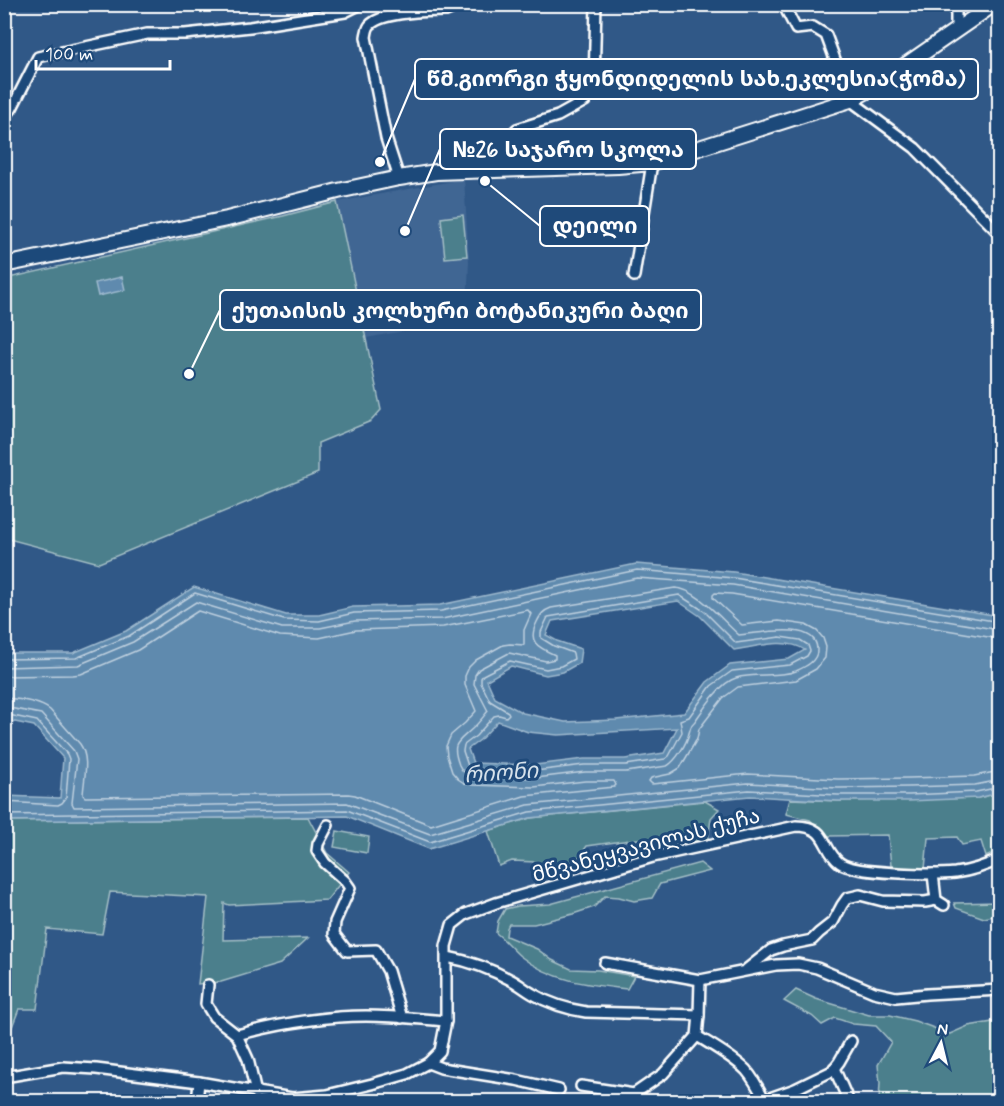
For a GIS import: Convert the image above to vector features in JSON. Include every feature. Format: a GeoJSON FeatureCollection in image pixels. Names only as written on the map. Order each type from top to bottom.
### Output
{"type":"FeatureCollection","features":[{"type":"Feature","properties":{"kind":"main road"},"geometry":{"type":"LineString","coordinates":[[4,265],[227,219],[338,191],[436,172],[652,163],[850,100],[871,90],[994,4]]}},
{"type":"Feature","properties":{"kind":"street"},"geometry":{"type":"LineString","coordinates":[[4,119],[38,57],[147,34],[185,34],[250,27],[345,12],[361,4]]}},
{"type":"Feature","properties":{"kind":"street"},"geometry":{"type":"LineString","coordinates":[[495,170],[508,138],[517,129],[558,116],[585,101],[594,84],[596,4]]}},
{"type":"Feature","properties":{"kind":"street"},"geometry":{"type":"LineString","coordinates":[[783,4],[796,29],[813,27],[826,34],[850,100],[915,148],[999,234]]}},
{"type":"Feature","properties":{"kind":"street"},"geometry":{"type":"LineString","coordinates":[[956,31],[956,12],[959,4]]}},
{"type":"Feature","properties":{"kind":"street"},"geometry":{"type":"LineString","coordinates":[[399,178],[386,138],[366,37],[367,29],[379,19],[387,17],[414,11],[451,9]]}},
{"type":"Feature","properties":{"kind":"street"},"geometry":{"type":"LineString","coordinates":[[634,276],[652,163]]}},
{"type":"Feature","properties":{"kind":"street"},"geometry":{"type":"LineString","coordinates":[[328,825],[318,844],[317,851],[325,863],[350,888],[335,922],[334,934],[346,951],[376,950],[388,971],[402,1018]]}},
{"type":"Feature","properties":{"kind":"street","name":"მწვანეყვავილას ქუჩა"},"geometry":{"type":"LineString","coordinates":[[447,957],[446,946],[452,925],[466,914],[653,857],[796,826],[806,826],[815,830],[841,864],[868,870],[955,873],[976,869],[999,859]]}},
{"type":"Feature","properties":{"kind":"street"},"geometry":{"type":"LineString","coordinates":[[745,971],[771,950],[812,940],[833,922],[847,898],[860,895],[883,901],[940,903],[933,874]]}},
{"type":"Feature","properties":{"kind":"street"},"geometry":{"type":"LineString","coordinates":[[4,1077],[63,1067],[96,1069],[199,1082],[292,1098],[327,1095],[372,1084],[407,1074],[429,1063],[440,1051],[446,1021],[447,957],[495,973],[552,1004],[570,1010],[699,1015]]}},
{"type":"Feature","properties":{"kind":"street"},"geometry":{"type":"LineString","coordinates":[[606,963],[700,980],[776,965],[798,964],[817,968],[874,992],[896,997],[999,990]]}},
{"type":"Feature","properties":{"kind":"street"},"geometry":{"type":"LineString","coordinates":[[581,1086],[632,1098],[663,1074],[697,1036],[700,980]]}},
{"type":"Feature","properties":{"kind":"street"},"geometry":{"type":"LineString","coordinates":[[208,985],[206,1004],[214,1017],[237,1035],[248,1059],[256,1093]]}},
{"type":"Feature","properties":{"kind":"street"},"geometry":{"type":"LineString","coordinates":[[237,1035],[279,1025],[329,1018],[367,1016],[446,1021]]}},
{"type":"Feature","properties":{"kind":"street"},"geometry":{"type":"LineString","coordinates":[[697,1036],[745,1069],[757,1085],[760,1100],[795,1089],[832,1071],[851,1041]]}},
{"type":"Feature","properties":{"kind":"street"},"geometry":{"type":"LineString","coordinates":[[429,1063],[441,1068],[516,1080],[559,1090]]}},
{"type":"Feature","properties":{"kind":"street"},"geometry":{"type":"LineString","coordinates":[[834,1068],[849,1101]]}},
{"type":"Feature","properties":{"kind":"street"},"geometry":{"type":"LineString","coordinates":[[197,1101],[199,1082]]}},
{"type":"Feature","properties":{"kind":"shaded area"},"geometry":{"type":"Polygon","coordinates":[[[464,179],[469,261],[467,305],[420,328],[366,338],[337,202],[464,179]]]}},
{"type":"Feature","properties":{"kind":"green space"},"geometry":{"type":"Polygon","coordinates":[[[337,202],[381,410],[371,421],[318,443],[318,473],[99,563],[5,538],[4,279],[337,202]]]}},
{"type":"Feature","properties":{"kind":"green space"},"geometry":{"type":"Polygon","coordinates":[[[463,215],[467,256],[445,258],[441,218],[463,215]]]}},
{"type":"Feature","properties":{"kind":"green space"},"geometry":{"type":"Polygon","coordinates":[[[999,793],[999,850],[986,857],[981,841],[962,845],[957,837],[928,838],[925,869],[891,866],[888,835],[828,836],[810,820],[786,814],[790,799],[838,801],[978,798],[999,793]]]}},
{"type":"Feature","properties":{"kind":"green space"},"geometry":{"type":"Polygon","coordinates":[[[705,801],[719,809],[711,818],[708,840],[677,843],[637,839],[587,846],[576,861],[548,867],[536,862],[512,861],[499,866],[488,831],[530,818],[705,801]]]}},
{"type":"Feature","properties":{"kind":"green space"},"geometry":{"type":"Polygon","coordinates":[[[308,817],[327,853],[349,872],[327,900],[229,905],[224,903],[223,940],[308,938],[280,964],[221,982],[198,984],[208,897],[110,892],[102,934],[47,929],[37,1009],[19,1009],[12,1027],[5,1029],[4,821],[308,817]]]}},
{"type":"Feature","properties":{"kind":"green space"},"geometry":{"type":"Polygon","coordinates":[[[337,831],[369,837],[367,853],[334,847],[337,831]]]}},
{"type":"Feature","properties":{"kind":"green space"},"geometry":{"type":"Polygon","coordinates":[[[700,863],[710,871],[660,884],[652,898],[634,901],[605,896],[594,907],[573,914],[534,924],[509,924],[506,936],[537,949],[552,960],[571,969],[598,970],[634,976],[627,989],[571,980],[544,971],[520,956],[496,933],[498,921],[505,909],[550,904],[700,863]]]}},
{"type":"Feature","properties":{"kind":"green space"},"geometry":{"type":"Polygon","coordinates":[[[999,902],[999,915],[984,918],[956,908],[954,903],[999,902]]]}},
{"type":"Feature","properties":{"kind":"green space"},"geometry":{"type":"Polygon","coordinates":[[[796,990],[816,999],[869,1015],[890,1015],[915,1021],[950,1034],[968,1026],[999,1021],[999,1101],[879,1101],[878,1065],[891,1042],[876,1026],[853,1024],[835,1018],[822,1025],[812,1016],[784,1001],[796,990]]]}},
{"type":"Feature","properties":{"kind":"water"},"geometry":{"type":"Polygon","coordinates":[[[122,277],[125,290],[98,296],[95,283],[122,277]]]}},
{"type":"Feature","properties":{"kind":"water","name":"რიონი"},"geometry":{"type":"Polygon","coordinates":[[[636,564],[734,572],[999,616],[999,793],[978,798],[909,801],[838,801],[750,796],[530,818],[429,849],[347,816],[5,821],[5,796],[60,798],[63,758],[34,726],[5,720],[5,653],[73,653],[126,631],[194,587],[286,615],[319,615],[353,607],[440,605],[636,564]],[[678,601],[552,621],[546,635],[581,649],[579,663],[563,672],[546,675],[511,666],[487,680],[495,698],[523,713],[565,722],[616,720],[684,713],[707,682],[730,665],[789,659],[805,650],[780,643],[734,650],[700,616],[678,601]],[[498,721],[468,749],[473,763],[535,765],[584,759],[625,759],[664,753],[677,728],[558,735],[528,732],[498,721]]]}},
{"type":"Feature","properties":{"kind":"place","name":"წმ.გიორგი ჭყონდიდელის სახ.ეკლესია(ჭომა)"},"geometry":{"type":"Point","coordinates":[380,162]}},
{"type":"Feature","properties":{"kind":"place","name":"დეილი"},"geometry":{"type":"Point","coordinates":[485,181]}},
{"type":"Feature","properties":{"kind":"place","name":"№26 საჯარო სკოლა"},"geometry":{"type":"Point","coordinates":[405,231]}},
{"type":"Feature","properties":{"kind":"place","name":"ქუთაისის კოლხური ბოტანიკური ბაღი"},"geometry":{"type":"Point","coordinates":[189,374]}}]}
